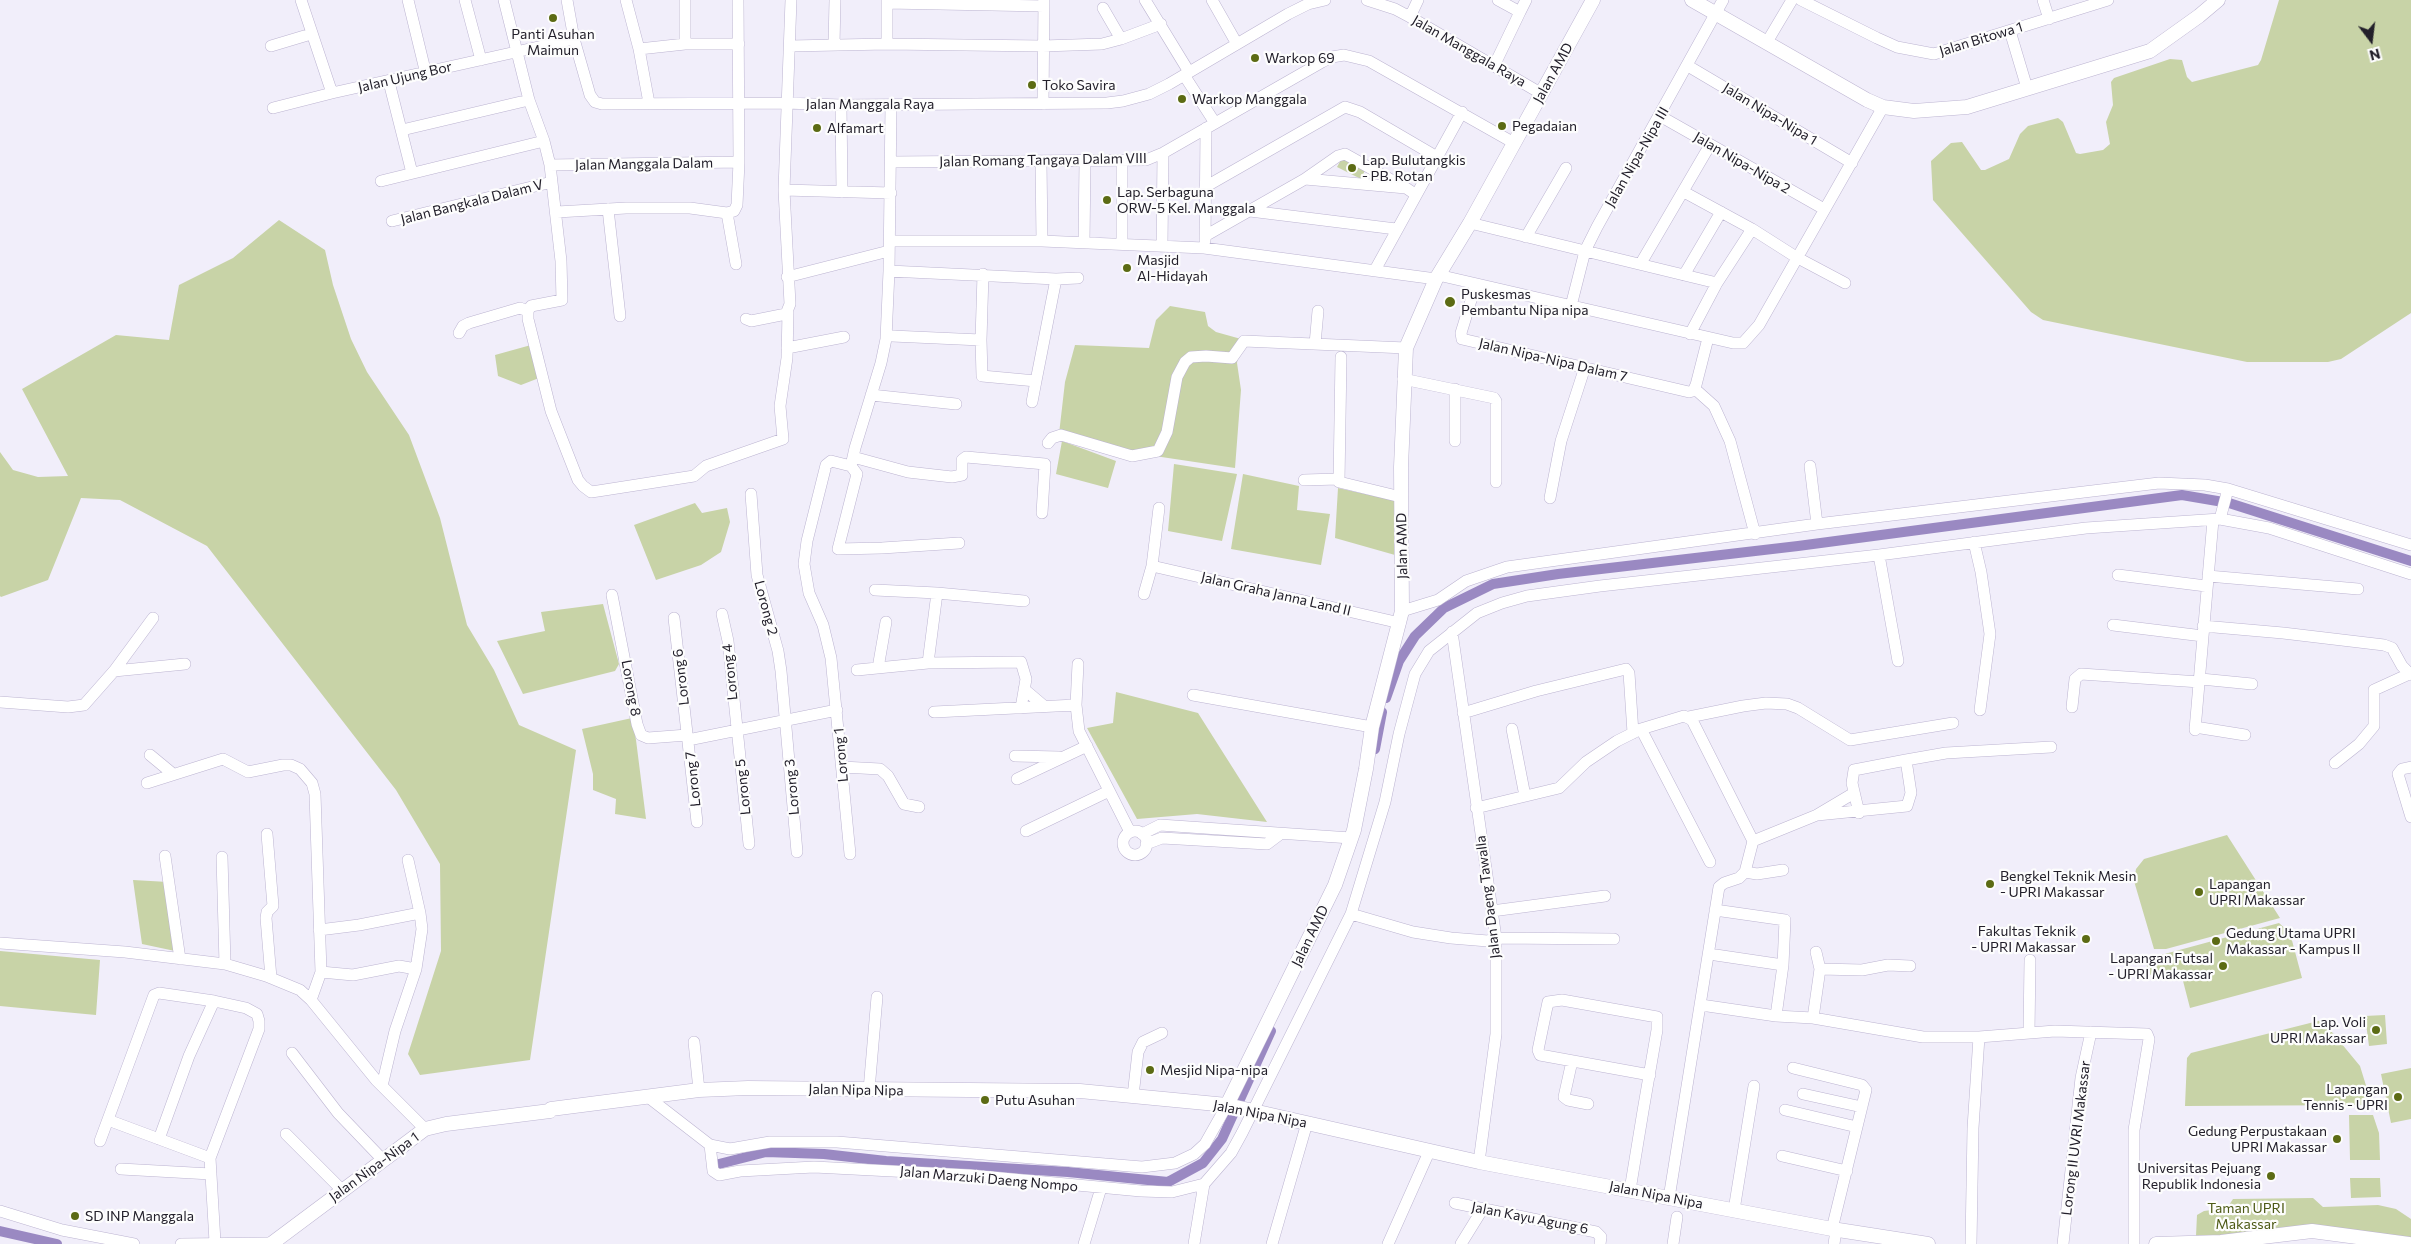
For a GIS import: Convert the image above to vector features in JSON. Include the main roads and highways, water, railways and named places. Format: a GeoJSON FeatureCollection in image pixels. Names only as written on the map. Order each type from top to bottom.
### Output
{"type":"FeatureCollection","features":[{"type":"Feature","properties":{"kind":"waterway"},"geometry":{"type":"LineString","coordinates":[[1386,698],[1399,661],[1415,636],[1444,608],[1493,584],[1558,574],[1798,546],[2182,495],[2229,503],[2411,561]]}},
{"type":"Feature","properties":{"kind":"waterway"},"geometry":{"type":"LineString","coordinates":[[1375,749],[1382,712]]}},
{"type":"Feature","properties":{"kind":"waterway"},"geometry":{"type":"LineString","coordinates":[[719,1164],[766,1152],[824,1154],[886,1161],[1068,1172],[1168,1182],[1203,1163],[1222,1139],[1271,1031]]}},
{"type":"Feature","properties":{"kind":"waterway"},"geometry":{"type":"LineString","coordinates":[[0,1231],[57,1244]]}},
{"type":"Feature","properties":{"kind":"place","name":"Panti Asuhan Maimun"},"geometry":{"type":"Point","coordinates":[553,18]}},
{"type":"Feature","properties":{"kind":"place","name":"Warkop 69"},"geometry":{"type":"Point","coordinates":[1255,58]}},
{"type":"Feature","properties":{"kind":"place","name":"Toko Savira"},"geometry":{"type":"Point","coordinates":[1032,85]}},
{"type":"Feature","properties":{"kind":"place","name":"Warkop Manggala"},"geometry":{"type":"Point","coordinates":[1182,99]}},
{"type":"Feature","properties":{"kind":"place","name":"Pegadaian"},"geometry":{"type":"Point","coordinates":[1502,126]}},
{"type":"Feature","properties":{"kind":"place","name":"Alfamart"},"geometry":{"type":"Point","coordinates":[817,128]}},
{"type":"Feature","properties":{"kind":"place","name":"Lap. Bulutangkis - PB. Rotan"},"geometry":{"type":"Point","coordinates":[1352,168]}},
{"type":"Feature","properties":{"kind":"place","name":"Lap. Serbaguna ORW-5 Kel. Manggala"},"geometry":{"type":"Point","coordinates":[1107,200]}},
{"type":"Feature","properties":{"kind":"place","name":"Masjid Al-Hidayah"},"geometry":{"type":"Point","coordinates":[1127,268]}},
{"type":"Feature","properties":{"kind":"place","name":"Puskesmas Pembantu Nipa nipa"},"geometry":{"type":"Point","coordinates":[1450,302]}},
{"type":"Feature","properties":{"kind":"place","name":"Bengkel Teknik Mesin - UPRI Makassar"},"geometry":{"type":"Point","coordinates":[1990,884]}},
{"type":"Feature","properties":{"kind":"place","name":"Lapangan UPRI Makassar"},"geometry":{"type":"Point","coordinates":[2199,892]}},
{"type":"Feature","properties":{"kind":"place","name":"Fakultas Teknik - UPRI Makassar"},"geometry":{"type":"Point","coordinates":[2086,939]}},
{"type":"Feature","properties":{"kind":"place","name":"Gedung Utama UPRI Makassar - Kampus II"},"geometry":{"type":"Point","coordinates":[2216,941]}},
{"type":"Feature","properties":{"kind":"place","name":"Lapangan Futsal - UPRI Makassar"},"geometry":{"type":"Point","coordinates":[2223,966]}},
{"type":"Feature","properties":{"kind":"place","name":"Lap. Voli UPRI Makassar"},"geometry":{"type":"Point","coordinates":[2376,1030]}},
{"type":"Feature","properties":{"kind":"place","name":"Mesjid Nipa-nipa"},"geometry":{"type":"Point","coordinates":[1150,1070]}},
{"type":"Feature","properties":{"kind":"place","name":"Lapangan Tennis - UPRI"},"geometry":{"type":"Point","coordinates":[2398,1097]}},
{"type":"Feature","properties":{"kind":"place","name":"Putu Asuhan"},"geometry":{"type":"Point","coordinates":[985,1100]}},
{"type":"Feature","properties":{"kind":"place","name":"Gedung Perpustakaan UPRI Makassar"},"geometry":{"type":"Point","coordinates":[2337,1139]}},
{"type":"Feature","properties":{"kind":"place","name":"Universitas Pejuang Republik Indonesia"},"geometry":{"type":"Point","coordinates":[2271,1176]}},
{"type":"Feature","properties":{"kind":"place","name":"SD INP Manggala"},"geometry":{"type":"Point","coordinates":[75,1216]}},
{"type":"Feature","properties":{"kind":"park label","name":"Taman UPRI Makassar"},"geometry":{"type":"Point","coordinates":[2246,1216]}}]}
